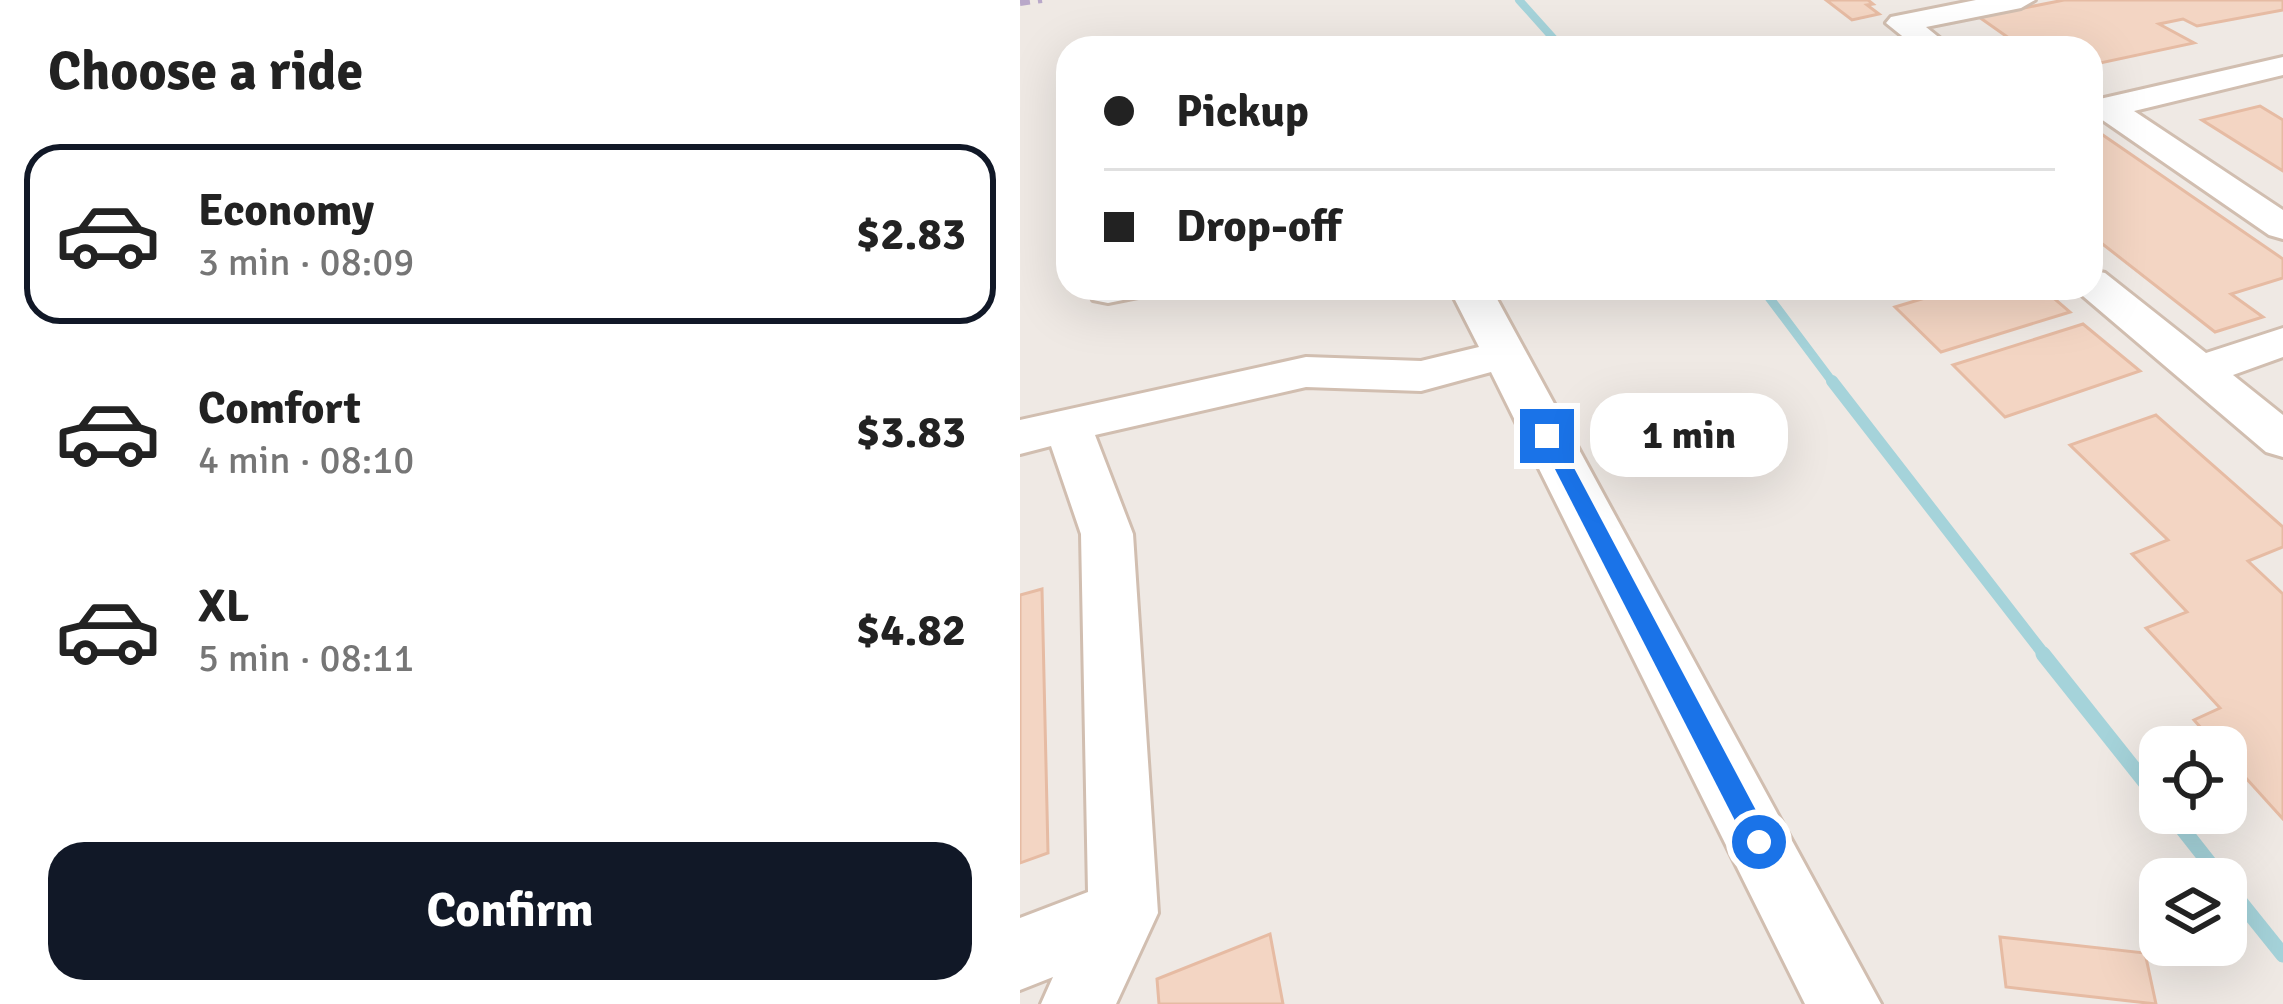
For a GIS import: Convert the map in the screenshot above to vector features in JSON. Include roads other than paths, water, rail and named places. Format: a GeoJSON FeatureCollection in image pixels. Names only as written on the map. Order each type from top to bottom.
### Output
{"type":"FeatureCollection","features":[{"type":"Feature","properties":{"kind":"street"},"geometry":{"type":"LineString","coordinates":[[1920,36],[1901,23],[2021,0]]}},
{"type":"Feature","properties":{"kind":"street"},"geometry":{"type":"LineString","coordinates":[[2103,109],[2283,66]]}},
{"type":"Feature","properties":{"kind":"street"},"geometry":{"type":"LineString","coordinates":[[2103,113],[2283,227]]}},
{"type":"Feature","properties":{"kind":"street"},"geometry":{"type":"LineString","coordinates":[[2103,292],[2283,440]]}},
{"type":"Feature","properties":{"kind":"street"},"geometry":{"type":"LineString","coordinates":[[1476,300],[1844,1004]]}},
{"type":"Feature","properties":{"kind":"street"},"geometry":{"type":"LineString","coordinates":[[2200,371],[2283,342]]}},
{"type":"Feature","properties":{"kind":"street"},"geometry":{"type":"LineString","coordinates":[[1078,1004],[1123,914],[1107,535],[1044,431],[1306,372],[1421,376],[1505,354]]}},
{"type":"Feature","properties":{"kind":"street"},"geometry":{"type":"LineString","coordinates":[[1020,954],[1123,914]]}},
{"type":"Feature","properties":{"kind":"waterway"},"geometry":{"type":"LineString","coordinates":[[1519,0],[1551,36]]}},
{"type":"Feature","properties":{"kind":"waterway"},"geometry":{"type":"LineString","coordinates":[[1771,300],[1834,384]]}},
{"type":"Feature","properties":{"kind":"waterway"},"geometry":{"type":"LineString","coordinates":[[1832,381],[2046,657]]}},
{"type":"Feature","properties":{"kind":"waterway"},"geometry":{"type":"LineString","coordinates":[[2043,654],[2139,775]]}},
{"type":"Feature","properties":{"kind":"waterway"},"geometry":{"type":"LineString","coordinates":[[2187,834],[2205,858]]}},
{"type":"Feature","properties":{"kind":"waterway"},"geometry":{"type":"LineString","coordinates":[[2247,910],[2283,955]]}},
{"type":"Feature","properties":{"kind":"railway"},"geometry":{"type":"LineString","coordinates":[[1020,3],[1042,0]]}}]}
